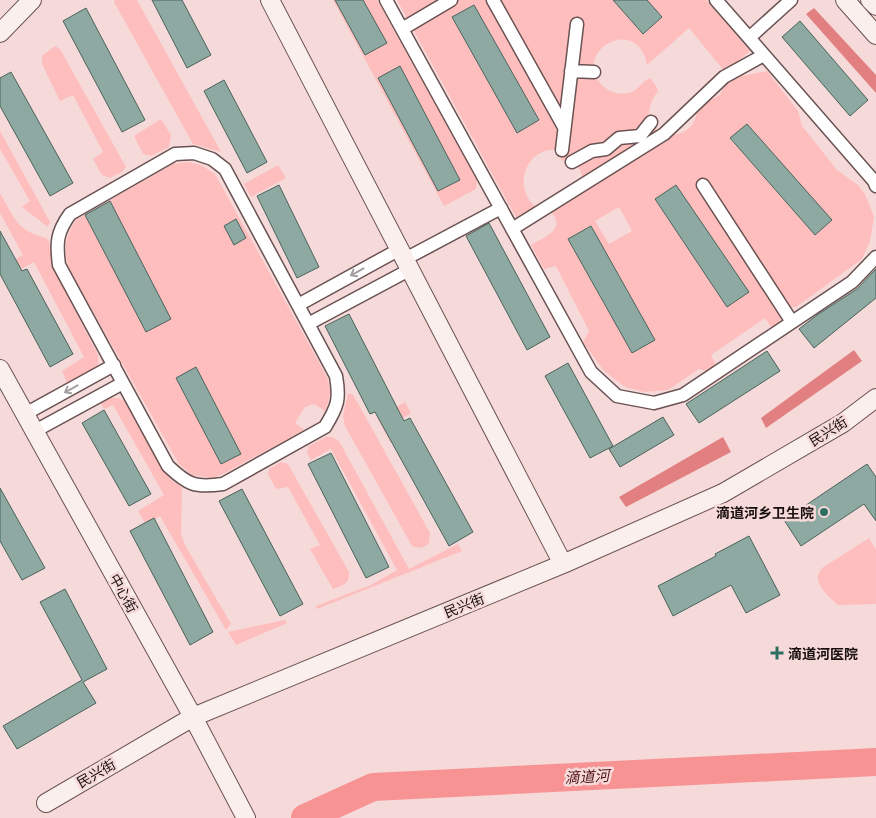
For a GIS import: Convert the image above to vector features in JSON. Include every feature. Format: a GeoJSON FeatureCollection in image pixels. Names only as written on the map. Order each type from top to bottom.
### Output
{"type":"FeatureCollection","features":[{"type":"Feature","properties":{"kind":"street"},"geometry":{"type":"LineString","coordinates":[[0,33],[32,0]]}},
{"type":"Feature","properties":{"kind":"street"},"geometry":{"type":"LineString","coordinates":[[270,0],[563,564]]}},
{"type":"Feature","properties":{"kind":"street"},"geometry":{"type":"LineString","coordinates":[[386,0],[591,372],[617,396],[654,403],[683,395],[852,282],[876,257]]}},
{"type":"Feature","properties":{"kind":"street"},"geometry":{"type":"LineString","coordinates":[[402,29],[451,0]]}},
{"type":"Feature","properties":{"kind":"street"},"geometry":{"type":"LineString","coordinates":[[493,0],[564,127]]}},
{"type":"Feature","properties":{"kind":"street"},"geometry":{"type":"LineString","coordinates":[[716,0],[874,181],[876,186]]}},
{"type":"Feature","properties":{"kind":"street"},"geometry":{"type":"LineString","coordinates":[[749,38],[792,0]]}},
{"type":"Feature","properties":{"kind":"street"},"geometry":{"type":"LineString","coordinates":[[845,0],[876,35]]}},
{"type":"Feature","properties":{"kind":"street"},"geometry":{"type":"LineString","coordinates":[[870,0],[876,6]]}},
{"type":"Feature","properties":{"kind":"street"},"geometry":{"type":"LineString","coordinates":[[562,150],[577,24]]}},
{"type":"Feature","properties":{"kind":"street"},"geometry":{"type":"LineString","coordinates":[[512,229],[664,134],[724,78],[764,55]]}},
{"type":"Feature","properties":{"kind":"street"},"geometry":{"type":"LineString","coordinates":[[571,71],[594,72]]}},
{"type":"Feature","properties":{"kind":"street"},"geometry":{"type":"LineString","coordinates":[[572,162],[592,151],[606,148],[619,138],[640,136],[651,122]]}},
{"type":"Feature","properties":{"kind":"street"},"geometry":{"type":"LineString","coordinates":[[194,153],[212,159],[224,169],[298,305],[336,376],[339,393],[335,411],[326,426],[223,484],[204,487],[184,480],[168,466],[59,265],[56,247],[60,228],[70,214],[175,154],[194,153]]}},
{"type":"Feature","properties":{"kind":"street"},"geometry":{"type":"LineString","coordinates":[[703,185],[792,322]]}},
{"type":"Feature","properties":{"kind":"street"},"geometry":{"type":"LineString","coordinates":[[298,305],[405,259],[501,208]]}},
{"type":"Feature","properties":{"kind":"street"},"geometry":{"type":"LineString","coordinates":[[308,324],[405,259]]}},
{"type":"Feature","properties":{"kind":"street"},"geometry":{"type":"LineString","coordinates":[[25,414],[114,365]]}},
{"type":"Feature","properties":{"kind":"street","name":"中心街"},"geometry":{"type":"LineString","coordinates":[[0,369],[193,717],[245,816]]}},
{"type":"Feature","properties":{"kind":"street"},"geometry":{"type":"LineString","coordinates":[[34,431],[123,383]]}},
{"type":"Feature","properties":{"kind":"street","name":"民兴街"},"geometry":{"type":"LineString","coordinates":[[46,803],[193,717],[563,564],[723,493],[843,423],[876,398]]}},
{"type":"Feature","properties":{"kind":"shaded area"},"geometry":{"type":"Polygon","coordinates":[[[115,0],[137,0],[221,152],[193,144],[114,2],[115,0]]]}},
{"type":"Feature","properties":{"kind":"shaded area"},"geometry":{"type":"Polygon","coordinates":[[[333,0],[377,0],[477,179],[476,189],[444,206],[333,0]]]}},
{"type":"Feature","properties":{"kind":"shaded area"},"geometry":{"type":"Polygon","coordinates":[[[397,0],[613,0],[643,34],[662,17],[647,0],[706,0],[750,51],[725,72],[689,28],[647,65],[641,50],[632,42],[621,40],[610,43],[600,50],[595,60],[594,71],[601,84],[610,91],[625,94],[635,90],[650,78],[658,91],[651,104],[649,115],[652,124],[666,134],[675,134],[684,132],[692,125],[698,106],[720,95],[727,79],[767,71],[798,111],[802,126],[837,170],[858,185],[865,194],[874,217],[870,241],[862,259],[796,307],[778,308],[781,317],[778,325],[772,329],[765,318],[711,355],[716,365],[705,371],[699,369],[668,390],[644,392],[625,387],[604,371],[583,342],[589,331],[556,266],[544,269],[531,245],[552,232],[557,223],[551,212],[556,204],[564,205],[571,200],[581,186],[581,172],[571,162],[561,160],[561,150],[549,150],[538,154],[531,161],[526,170],[525,191],[530,201],[539,209],[518,221],[397,0]],[[473,5],[452,17],[517,132],[539,120],[473,5]],[[747,124],[730,139],[815,235],[831,220],[747,124]],[[676,185],[655,200],[728,306],[749,292],[676,185]],[[619,207],[595,221],[609,244],[632,231],[619,207]],[[591,226],[568,239],[633,353],[655,340],[591,226]]]}},
{"type":"Feature","properties":{"kind":"shaded area"},"geometry":{"type":"Polygon","coordinates":[[[814,8],[876,75],[876,93],[806,14],[814,8]]]}},
{"type":"Feature","properties":{"kind":"shaded area"},"geometry":{"type":"Polygon","coordinates":[[[55,46],[60,49],[126,167],[122,172],[110,178],[102,175],[93,159],[103,152],[73,95],[60,101],[42,64],[42,56],[55,46]]]}},
{"type":"Feature","properties":{"kind":"shaded area"},"geometry":{"type":"Polygon","coordinates":[[[161,119],[171,135],[169,147],[151,156],[143,154],[134,136],[161,119]]]}},
{"type":"Feature","properties":{"kind":"shaded area"},"geometry":{"type":"Polygon","coordinates":[[[0,131],[50,222],[48,227],[22,207],[30,201],[0,149],[0,131]]]}},
{"type":"Feature","properties":{"kind":"shaded area"},"geometry":{"type":"Polygon","coordinates":[[[187,162],[201,165],[215,174],[326,375],[330,389],[330,397],[325,411],[314,404],[305,407],[295,423],[304,430],[223,474],[212,478],[192,475],[179,464],[68,267],[66,254],[66,242],[76,220],[173,164],[187,162]]]}},
{"type":"Feature","properties":{"kind":"shaded area"},"geometry":{"type":"Polygon","coordinates":[[[278,165],[286,178],[251,197],[244,184],[278,165]]]}},
{"type":"Feature","properties":{"kind":"shaded area"},"geometry":{"type":"Polygon","coordinates":[[[0,193],[13,217],[22,227],[49,241],[53,268],[98,355],[98,367],[67,383],[62,371],[84,357],[34,262],[10,275],[4,266],[23,255],[0,213],[0,193]]]}},
{"type":"Feature","properties":{"kind":"shaded area"},"geometry":{"type":"Polygon","coordinates":[[[854,350],[862,361],[766,428],[761,418],[854,350]]]}},
{"type":"Feature","properties":{"kind":"shaded area"},"geometry":{"type":"Polygon","coordinates":[[[348,393],[355,398],[430,533],[429,543],[423,547],[412,546],[345,426],[343,416],[348,393]]]}},
{"type":"Feature","properties":{"kind":"shaded area"},"geometry":{"type":"Polygon","coordinates":[[[110,398],[118,398],[125,401],[169,478],[182,488],[181,534],[185,545],[231,624],[226,630],[160,516],[146,525],[138,511],[164,495],[113,405],[104,409],[101,403],[110,398]]]}},
{"type":"Feature","properties":{"kind":"shaded area"},"geometry":{"type":"Polygon","coordinates":[[[405,402],[411,413],[389,426],[398,442],[390,442],[377,418],[405,402]]]}},
{"type":"Feature","properties":{"kind":"shaded area"},"geometry":{"type":"Polygon","coordinates":[[[326,437],[332,437],[339,441],[409,569],[458,544],[462,551],[317,609],[316,606],[371,585],[397,570],[331,449],[311,460],[307,453],[309,446],[326,437]]]}},
{"type":"Feature","properties":{"kind":"shaded area"},"geometry":{"type":"Polygon","coordinates":[[[723,437],[731,452],[626,507],[619,497],[723,437]]]}},
{"type":"Feature","properties":{"kind":"shaded area"},"geometry":{"type":"Polygon","coordinates":[[[281,462],[288,464],[349,572],[347,582],[343,585],[333,589],[310,549],[320,545],[288,487],[276,489],[268,474],[269,469],[281,462]]]}},
{"type":"Feature","properties":{"kind":"shaded area"},"geometry":{"type":"Polygon","coordinates":[[[869,538],[876,550],[876,604],[838,605],[822,588],[819,583],[818,574],[822,568],[869,538]]]}},
{"type":"Feature","properties":{"kind":"shaded area"},"geometry":{"type":"Polygon","coordinates":[[[285,620],[287,623],[236,645],[228,632],[285,620]]]}},
{"type":"Feature","properties":{"kind":"building"},"geometry":{"type":"Polygon","coordinates":[[[152,0],[182,0],[211,55],[187,68],[152,0]]]}},
{"type":"Feature","properties":{"kind":"building"},"geometry":{"type":"Polygon","coordinates":[[[335,0],[363,0],[387,43],[365,55],[335,0]]]}},
{"type":"Feature","properties":{"kind":"building"},"geometry":{"type":"Polygon","coordinates":[[[613,0],[647,0],[662,17],[643,34],[613,0]]]}},
{"type":"Feature","properties":{"kind":"building"},"geometry":{"type":"Polygon","coordinates":[[[474,5],[539,120],[517,133],[452,17],[474,5]]]}},
{"type":"Feature","properties":{"kind":"building"},"geometry":{"type":"Polygon","coordinates":[[[86,8],[145,120],[122,132],[63,21],[86,8]]]}},
{"type":"Feature","properties":{"kind":"building"},"geometry":{"type":"Polygon","coordinates":[[[800,21],[868,100],[850,116],[782,37],[800,21]]]}},
{"type":"Feature","properties":{"kind":"building"},"geometry":{"type":"Polygon","coordinates":[[[400,66],[460,180],[438,191],[378,78],[400,66]]]}},
{"type":"Feature","properties":{"kind":"building"},"geometry":{"type":"Polygon","coordinates":[[[11,72],[73,183],[50,196],[0,106],[0,78],[11,72]]]}},
{"type":"Feature","properties":{"kind":"building"},"geometry":{"type":"Polygon","coordinates":[[[224,80],[267,162],[247,173],[204,91],[224,80]]]}},
{"type":"Feature","properties":{"kind":"building"},"geometry":{"type":"Polygon","coordinates":[[[747,124],[832,220],[815,235],[730,138],[747,124]]]}},
{"type":"Feature","properties":{"kind":"building"},"geometry":{"type":"Polygon","coordinates":[[[279,185],[319,267],[297,278],[257,196],[279,185]]]}},
{"type":"Feature","properties":{"kind":"building"},"geometry":{"type":"Polygon","coordinates":[[[676,185],[749,292],[727,307],[655,199],[676,185]]]}},
{"type":"Feature","properties":{"kind":"building"},"geometry":{"type":"Polygon","coordinates":[[[110,201],[171,319],[146,332],[85,215],[110,201]]]}},
{"type":"Feature","properties":{"kind":"building"},"geometry":{"type":"Polygon","coordinates":[[[236,219],[246,238],[234,245],[224,226],[236,219]]]}},
{"type":"Feature","properties":{"kind":"building"},"geometry":{"type":"Polygon","coordinates":[[[489,223],[550,337],[527,350],[466,236],[489,223]]]}},
{"type":"Feature","properties":{"kind":"building"},"geometry":{"type":"Polygon","coordinates":[[[591,226],[655,340],[632,353],[568,239],[591,226]]]}},
{"type":"Feature","properties":{"kind":"building"},"geometry":{"type":"Polygon","coordinates":[[[0,231],[22,271],[27,269],[73,354],[50,367],[0,274],[0,231]]]}},
{"type":"Feature","properties":{"kind":"building"},"geometry":{"type":"Polygon","coordinates":[[[876,269],[876,298],[814,348],[799,329],[857,289],[876,269]]]}},
{"type":"Feature","properties":{"kind":"building"},"geometry":{"type":"Polygon","coordinates":[[[349,314],[404,421],[410,418],[473,532],[449,546],[375,412],[370,414],[325,326],[349,314]]]}},
{"type":"Feature","properties":{"kind":"building"},"geometry":{"type":"Polygon","coordinates":[[[767,351],[780,371],[699,423],[686,404],[767,351]]]}},
{"type":"Feature","properties":{"kind":"building"},"geometry":{"type":"Polygon","coordinates":[[[568,363],[613,446],[590,458],[545,376],[568,363]]]}},
{"type":"Feature","properties":{"kind":"building"},"geometry":{"type":"Polygon","coordinates":[[[196,367],[241,454],[221,464],[176,378],[196,367]]]}},
{"type":"Feature","properties":{"kind":"building"},"geometry":{"type":"Polygon","coordinates":[[[104,410],[151,494],[129,506],[82,423],[104,410]]]}},
{"type":"Feature","properties":{"kind":"building"},"geometry":{"type":"Polygon","coordinates":[[[663,417],[674,435],[620,467],[609,449],[663,417]]]}},
{"type":"Feature","properties":{"kind":"building"},"geometry":{"type":"Polygon","coordinates":[[[331,453],[389,567],[366,578],[308,464],[331,453]]]}},
{"type":"Feature","properties":{"kind":"building","name":"滴道河乡卫生院"},"geometry":{"type":"Polygon","coordinates":[[[867,464],[876,477],[876,521],[864,504],[801,546],[784,520],[867,464]]]}},
{"type":"Feature","properties":{"kind":"building"},"geometry":{"type":"Polygon","coordinates":[[[0,488],[45,568],[22,580],[0,541],[0,488]]]}},
{"type":"Feature","properties":{"kind":"building"},"geometry":{"type":"Polygon","coordinates":[[[242,489],[303,604],[280,616],[219,501],[242,489]]]}},
{"type":"Feature","properties":{"kind":"building"},"geometry":{"type":"Polygon","coordinates":[[[154,518],[213,632],[190,645],[130,531],[154,518]]]}},
{"type":"Feature","properties":{"kind":"building"},"geometry":{"type":"Polygon","coordinates":[[[749,536],[780,595],[746,613],[731,585],[673,616],[658,586],[716,556],[715,554],[749,536]]]}},
{"type":"Feature","properties":{"kind":"building"},"geometry":{"type":"Polygon","coordinates":[[[65,589],[107,669],[83,682],[96,703],[17,749],[3,726],[82,680],[40,602],[65,589]]]}},
{"type":"Feature","properties":{"kind":"waterway","name":"滴道河"},"geometry":{"type":"LineString","coordinates":[[305,818],[373,787],[876,762]]}},
{"type":"Feature","properties":{"kind":"place","name":"滴道河乡卫生院"},"geometry":{"type":"Point","coordinates":[824,512]}},
{"type":"Feature","properties":{"kind":"place","name":"滴道河医院"},"geometry":{"type":"Point","coordinates":[777,653]}}]}
